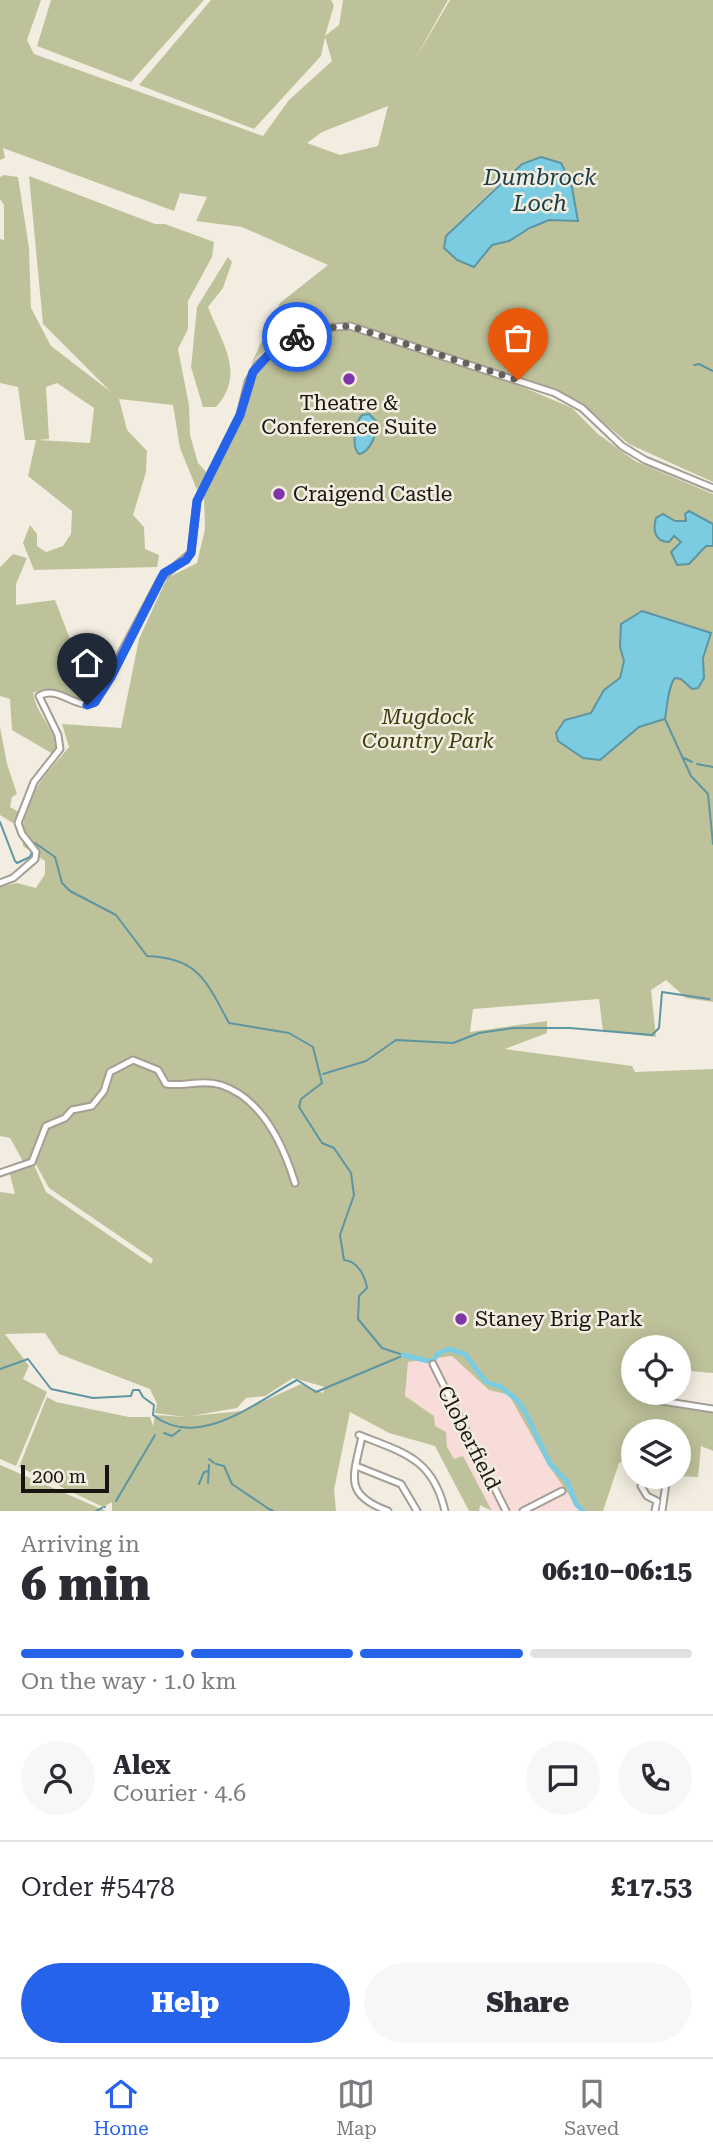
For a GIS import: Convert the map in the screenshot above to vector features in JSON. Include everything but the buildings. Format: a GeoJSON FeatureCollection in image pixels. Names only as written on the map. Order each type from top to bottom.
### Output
{"type":"FeatureCollection","features":[{"type":"Feature","properties":{"kind":"street"},"geometry":{"type":"LineString","coordinates":[[0,883],[13,878],[24,866],[34,861],[32,848],[18,828],[21,813],[34,782],[60,750],[58,735],[39,696],[45,693],[58,694],[87,705],[95,702],[166,570],[186,560],[191,553],[197,501],[240,415],[248,382],[257,365],[283,344],[323,328],[350,326],[555,393],[582,408],[622,446],[645,460],[713,488]]}},
{"type":"Feature","properties":{"kind":"street"},"geometry":{"type":"LineString","coordinates":[[0,1173],[32,1162],[47,1126],[65,1118],[72,1110],[92,1106],[104,1091],[110,1072],[122,1063],[133,1060],[158,1070],[166,1084],[190,1081],[219,1084],[254,1105],[272,1132],[295,1183]]}},
{"type":"Feature","properties":{"kind":"street","name":"Cloberfield"},"geometry":{"type":"LineString","coordinates":[[433,1364],[506,1511]]}},
{"type":"Feature","properties":{"kind":"street"},"geometry":{"type":"LineString","coordinates":[[687,1405],[713,1409]]}},
{"type":"Feature","properties":{"kind":"street"},"geometry":{"type":"LineString","coordinates":[[388,1511],[359,1496],[354,1480],[361,1436],[405,1452],[420,1462],[440,1492],[445,1511]]}},
{"type":"Feature","properties":{"kind":"street"},"geometry":{"type":"LineString","coordinates":[[356,1466],[401,1484],[417,1511]]}},
{"type":"Feature","properties":{"kind":"street"},"geometry":{"type":"LineString","coordinates":[[641,1489],[657,1501],[655,1511]]}},
{"type":"Feature","properties":{"kind":"street"},"geometry":{"type":"LineString","coordinates":[[662,1511],[665,1489]]}},
{"type":"Feature","properties":{"kind":"street"},"geometry":{"type":"LineString","coordinates":[[523,1511],[562,1491]]}},
{"type":"Feature","properties":{"kind":"shaded area"},"geometry":{"type":"Polygon","coordinates":[[[453,1356],[489,1390],[509,1395],[547,1463],[580,1511],[492,1511],[463,1456],[454,1460],[447,1447],[445,1432],[435,1426],[405,1396],[408,1362],[453,1356]]]}},
{"type":"Feature","properties":{"kind":"green space"},"geometry":{"type":"Polygon","coordinates":[[[0,0],[41,0],[27,40],[34,54],[263,136],[289,100],[332,61],[325,37],[321,56],[254,129],[139,85],[211,0],[331,0],[334,5],[325,36],[339,25],[343,0],[448,0],[414,61],[450,0],[713,0],[713,482],[629,444],[581,403],[554,389],[350,323],[323,324],[296,333],[271,346],[251,364],[280,303],[328,265],[242,227],[196,221],[207,197],[180,193],[174,211],[3,148],[5,158],[0,160],[0,0]],[[388,106],[322,132],[307,143],[340,155],[378,146],[388,106]],[[506,177],[450,231],[492,245],[509,241],[549,219],[578,221],[506,177]]]}},
{"type":"Feature","properties":{"kind":"green space"},"geometry":{"type":"Polygon","coordinates":[[[51,0],[204,0],[131,82],[37,46],[51,0]]]}},
{"type":"Feature","properties":{"kind":"green space"},"geometry":{"type":"Polygon","coordinates":[[[29,176],[155,224],[165,224],[214,242],[212,257],[188,301],[188,329],[178,349],[189,405],[190,435],[198,463],[207,473],[197,490],[180,448],[173,405],[119,399],[127,430],[147,451],[146,472],[133,515],[144,527],[145,549],[159,555],[157,567],[34,570],[23,543],[30,525],[37,534],[37,546],[46,552],[63,546],[71,534],[72,511],[28,476],[36,440],[25,440],[18,387],[0,383],[0,239],[4,240],[4,205],[0,199],[0,177],[18,177],[29,248],[31,308],[51,346],[111,392],[43,324],[29,176]],[[57,383],[46,387],[49,439],[38,440],[90,443],[94,408],[57,383]]]}},
{"type":"Feature","properties":{"kind":"green space"},"geometry":{"type":"Polygon","coordinates":[[[228,257],[232,262],[223,288],[208,307],[229,358],[229,383],[225,395],[216,407],[203,407],[191,367],[197,307],[228,257]]]}},
{"type":"Feature","properties":{"kind":"green space","name":"Mugdock Country Park"},"geometry":{"type":"Polygon","coordinates":[[[342,328],[497,376],[572,408],[598,434],[635,461],[713,494],[713,1002],[686,998],[666,980],[651,990],[656,1037],[603,1031],[599,999],[473,1009],[470,1032],[547,1021],[547,1033],[505,1049],[632,1066],[635,1072],[713,1069],[713,1373],[691,1371],[691,1335],[621,1335],[621,1405],[672,1405],[713,1412],[713,1451],[701,1446],[698,1477],[691,1477],[691,1419],[621,1419],[621,1462],[603,1511],[580,1511],[547,1463],[509,1395],[489,1390],[452,1356],[408,1362],[405,1396],[434,1416],[435,1426],[446,1432],[447,1447],[454,1459],[463,1456],[492,1511],[480,1505],[479,1511],[469,1511],[435,1446],[389,1433],[350,1412],[334,1490],[336,1511],[112,1511],[112,1502],[103,1507],[19,1467],[47,1397],[56,1402],[129,1417],[150,1417],[153,1426],[155,1415],[185,1417],[155,1413],[157,1404],[150,1389],[59,1354],[45,1333],[5,1334],[29,1366],[23,1379],[47,1392],[16,1466],[0,1459],[0,1192],[15,1194],[9,1171],[34,1165],[46,1192],[151,1264],[153,1259],[49,1188],[34,1161],[49,1125],[64,1116],[46,1124],[30,1161],[24,1163],[10,1138],[0,1136],[0,887],[17,883],[36,888],[45,874],[45,861],[23,846],[23,830],[28,804],[34,792],[69,747],[62,724],[121,728],[139,639],[167,578],[197,563],[205,529],[204,497],[241,415],[254,377],[264,360],[285,345],[342,328]],[[293,1378],[265,1396],[246,1398],[237,1408],[191,1416],[242,1411],[301,1384],[323,1393],[325,1387],[293,1378]]]}},
{"type":"Feature","properties":{"kind":"green space"},"geometry":{"type":"Polygon","coordinates":[[[13,554],[27,558],[16,584],[16,605],[55,600],[78,660],[107,659],[100,694],[89,704],[54,691],[33,693],[56,743],[57,751],[53,754],[12,730],[10,699],[0,696],[0,567],[13,554]]]}},
{"type":"Feature","properties":{"kind":"green space"},"geometry":{"type":"Polygon","coordinates":[[[0,727],[7,764],[17,794],[12,797],[10,807],[19,812],[13,823],[0,815],[0,727]]]}},
{"type":"Feature","properties":{"kind":"green space"},"geometry":{"type":"Polygon","coordinates":[[[0,1465],[106,1511],[0,1511],[0,1465]]]}},
{"type":"Feature","properties":{"kind":"water","name":"Dumbrock Loch"},"geometry":{"type":"Polygon","coordinates":[[[541,157],[561,163],[571,182],[578,221],[549,220],[530,228],[509,241],[492,245],[474,267],[457,260],[444,248],[446,236],[522,164],[541,157]]]}},
{"type":"Feature","properties":{"kind":"water"},"geometry":{"type":"Polygon","coordinates":[[[369,414],[377,422],[376,431],[370,446],[359,454],[355,446],[356,429],[362,415],[369,414]]]}},
{"type":"Feature","properties":{"kind":"water"},"geometry":{"type":"Polygon","coordinates":[[[689,511],[713,524],[713,546],[706,546],[689,564],[677,565],[671,552],[681,542],[674,536],[669,542],[660,540],[655,530],[656,518],[663,514],[675,521],[686,521],[685,514],[689,511]]]}},
{"type":"Feature","properties":{"kind":"water"},"geometry":{"type":"Polygon","coordinates":[[[642,611],[711,633],[703,658],[704,678],[698,688],[692,689],[681,679],[675,678],[669,692],[665,719],[639,727],[600,760],[583,758],[558,741],[556,733],[565,720],[591,713],[604,690],[620,678],[624,661],[620,647],[621,624],[642,611]]]}},
{"type":"Feature","properties":{"kind":"waterway"},"geometry":{"type":"LineString","coordinates":[[694,365],[699,364],[713,371]]}},
{"type":"Feature","properties":{"kind":"waterway"},"geometry":{"type":"LineString","coordinates":[[665,719],[691,776],[708,794],[713,844]]}},
{"type":"Feature","properties":{"kind":"waterway"},"geometry":{"type":"LineString","coordinates":[[684,758],[692,762]]}},
{"type":"Feature","properties":{"kind":"waterway"},"geometry":{"type":"LineString","coordinates":[[697,764],[713,767]]}},
{"type":"Feature","properties":{"kind":"waterway"},"geometry":{"type":"LineString","coordinates":[[0,822],[17,863],[30,857],[35,843],[55,857],[62,883],[70,891],[116,915],[147,956],[179,961],[199,974],[229,1023],[289,1033],[313,1047],[322,1083],[301,1099],[299,1107],[322,1143],[334,1148],[351,1173],[354,1195],[340,1235],[344,1260],[356,1266],[366,1283],[367,1288],[359,1296],[358,1319],[382,1348],[403,1355]]}},
{"type":"Feature","properties":{"kind":"waterway"},"geometry":{"type":"LineString","coordinates":[[323,1074],[366,1061],[396,1040],[453,1043],[479,1033],[514,1028],[570,1028],[652,1035],[659,1028],[662,992],[709,999]]}},
{"type":"Feature","properties":{"kind":"waterway"},"geometry":{"type":"LineString","coordinates":[[403,1355],[433,1362],[437,1354],[449,1349],[465,1354],[486,1382],[501,1387],[517,1400],[550,1464],[567,1481],[576,1504],[583,1511]]}},
{"type":"Feature","properties":{"kind":"waterway"},"geometry":{"type":"LineString","coordinates":[[0,1369],[28,1359],[51,1389],[93,1398],[131,1396],[133,1390],[139,1390],[143,1397],[154,1405],[153,1415],[170,1425],[189,1428],[208,1426],[227,1419],[297,1380],[316,1392],[402,1356]]}},
{"type":"Feature","properties":{"kind":"waterway"},"geometry":{"type":"LineString","coordinates":[[164,1433],[172,1436],[180,1430]]}},
{"type":"Feature","properties":{"kind":"waterway"},"geometry":{"type":"LineString","coordinates":[[116,1501],[155,1435]]}},
{"type":"Feature","properties":{"kind":"waterway"},"geometry":{"type":"LineString","coordinates":[[209,1459],[214,1463]]}},
{"type":"Feature","properties":{"kind":"waterway"},"geometry":{"type":"LineString","coordinates":[[216,1464],[224,1466],[232,1484],[266,1507]]}},
{"type":"Feature","properties":{"kind":"waterway"},"geometry":{"type":"LineString","coordinates":[[208,1483],[209,1465]]}},
{"type":"Feature","properties":{"kind":"waterway"},"geometry":{"type":"LineString","coordinates":[[199,1484],[204,1472],[208,1471]]}},
{"type":"Feature","properties":{"kind":"waterway"},"geometry":{"type":"LineString","coordinates":[[96,1511],[102,1508]]}},
{"type":"Feature","properties":{"kind":"waterway"},"geometry":{"type":"LineString","coordinates":[[267,1508],[273,1511]]}},
{"type":"Feature","properties":{"kind":"way so far"},"geometry":{"type":"LineString","coordinates":[[297,337],[323,328],[350,326],[518,380]]}},
{"type":"Feature","properties":{"kind":"place","name":"Theatre & Conference Suite"},"geometry":{"type":"Point","coordinates":[349,379]}},
{"type":"Feature","properties":{"kind":"place","name":"Craigend Castle"},"geometry":{"type":"Point","coordinates":[279,494]}},
{"type":"Feature","properties":{"kind":"place","name":"Staney Brig Park"},"geometry":{"type":"Point","coordinates":[461,1319]}},
{"type":"Feature","properties":{"kind":"route"},"geometry":{"type":"LineString","coordinates":[[87,705],[95,702],[111,677],[164,573],[189,558],[194,541],[197,501],[240,415],[253,372],[275,348],[297,337]]}}]}
